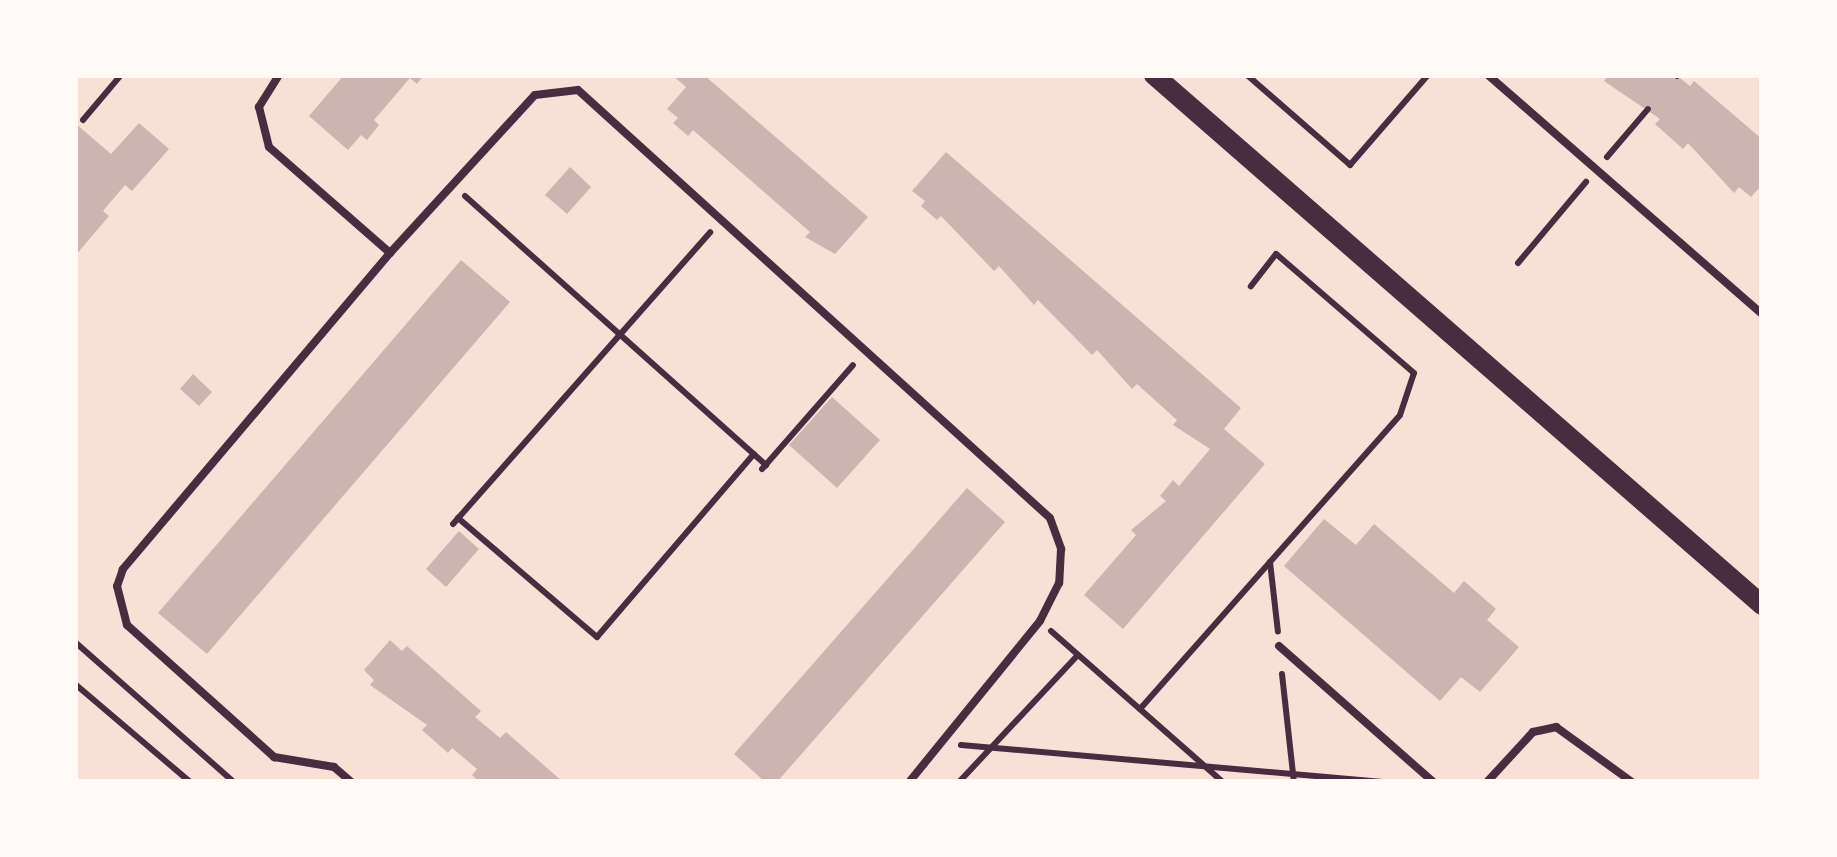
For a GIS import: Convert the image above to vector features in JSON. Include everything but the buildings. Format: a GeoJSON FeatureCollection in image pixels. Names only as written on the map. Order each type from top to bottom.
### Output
{"type":"FeatureCollection","features":[{"type":"Feature","properties":{"kind":"main road"},"geometry":{"type":"LineString","coordinates":[[1154,75],[1762,605]]}},
{"type":"Feature","properties":{"kind":"lane"},"geometry":{"type":"LineString","coordinates":[[279,75],[260,107],[269,147],[390,253]]}},
{"type":"Feature","properties":{"kind":"lane"},"geometry":{"type":"LineString","coordinates":[[1488,75],[1762,314]]}},
{"type":"Feature","properties":{"kind":"lane"},"geometry":{"type":"LineString","coordinates":[[351,782],[334,767],[274,757],[262,747],[127,625],[117,586],[123,570],[390,253],[535,95],[564,88],[578,90],[1050,518],[1061,549],[1058,583],[1040,621],[909,782]]}},
{"type":"Feature","properties":{"kind":"lane"},"geometry":{"type":"LineString","coordinates":[[1279,646],[1432,782]]}},
{"type":"Feature","properties":{"kind":"lane"},"geometry":{"type":"LineString","coordinates":[[1487,782],[1533,732],[1556,727],[1632,782]]}},
{"type":"Feature","properties":{"kind":"path"},"geometry":{"type":"LineString","coordinates":[[83,120],[121,75]]}},
{"type":"Feature","properties":{"kind":"path"},"geometry":{"type":"LineString","coordinates":[[1247,75],[1350,165],[1428,75]]}},
{"type":"Feature","properties":{"kind":"path"},"geometry":{"type":"LineString","coordinates":[[453,185],[764,467],[866,351]]}},
{"type":"Feature","properties":{"kind":"path"},"geometry":{"type":"LineString","coordinates":[[720,220],[455,521],[598,637],[754,454]]}},
{"type":"Feature","properties":{"kind":"path"},"geometry":{"type":"LineString","coordinates":[[1140,709],[1400,415],[1414,373],[1276,254],[1250,286]]}},
{"type":"Feature","properties":{"kind":"path"},"geometry":{"type":"LineString","coordinates":[[1040,621],[1223,782]]}},
{"type":"Feature","properties":{"kind":"path"},"geometry":{"type":"LineString","coordinates":[[75,642],[234,782]]}},
{"type":"Feature","properties":{"kind":"path"},"geometry":{"type":"LineString","coordinates":[[958,782],[1078,654]]}},
{"type":"Feature","properties":{"kind":"path"},"geometry":{"type":"LineString","coordinates":[[75,684],[190,782]]}},
{"type":"Feature","properties":{"kind":"path"},"geometry":{"type":"LineString","coordinates":[[944,743],[1388,782]]}}]}
